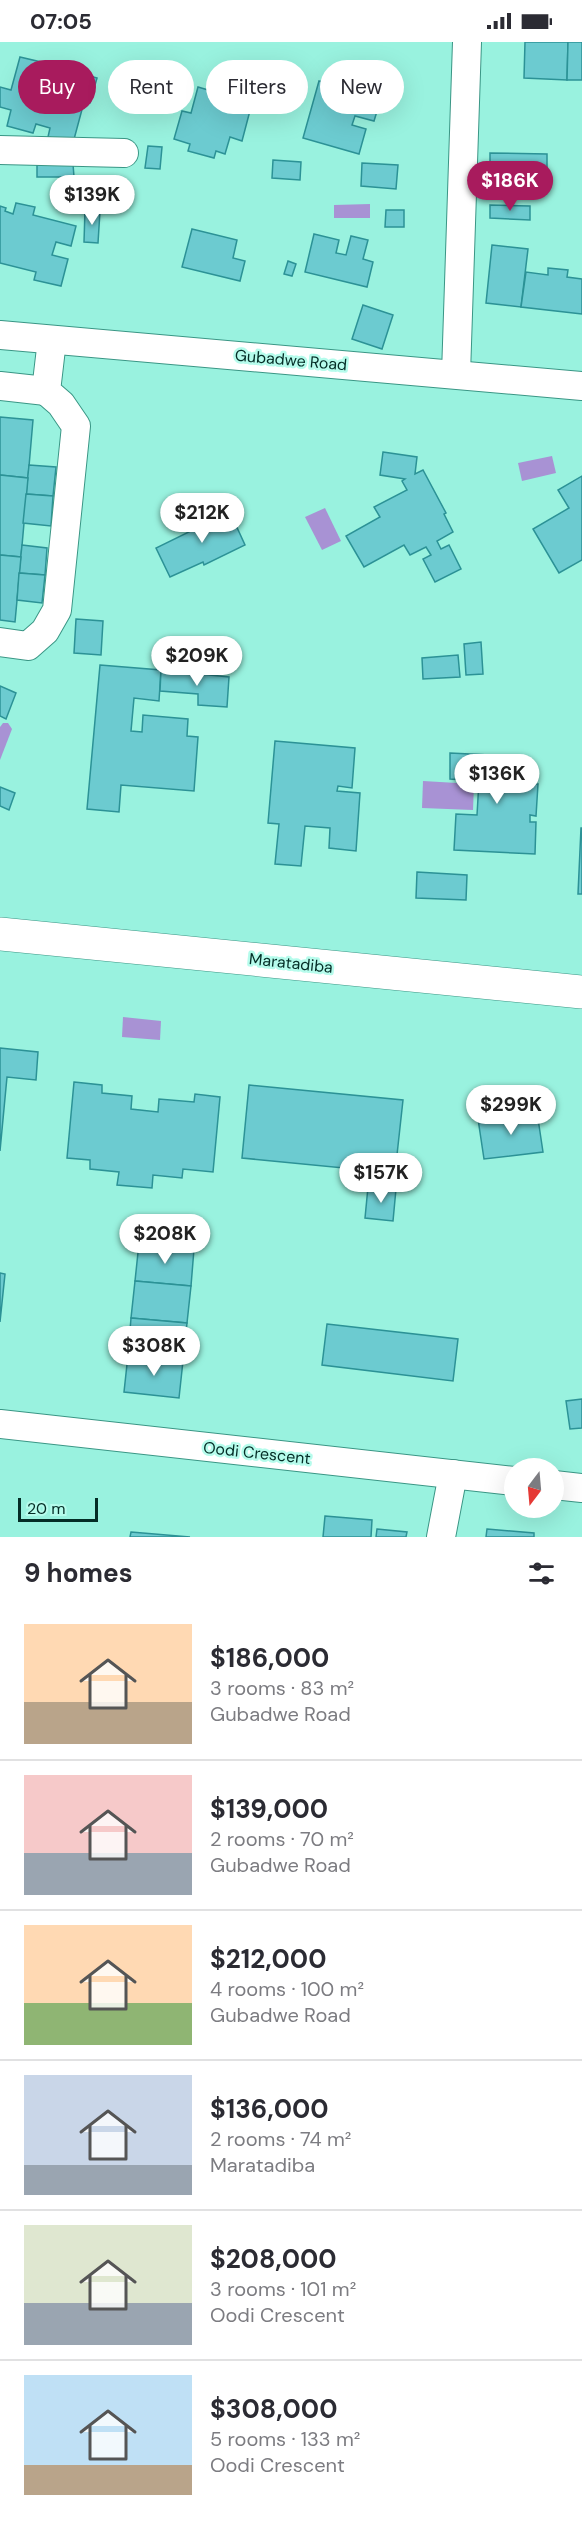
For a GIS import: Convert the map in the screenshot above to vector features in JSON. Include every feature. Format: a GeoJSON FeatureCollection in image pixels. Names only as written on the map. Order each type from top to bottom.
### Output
{"type":"FeatureCollection","features":[{"type":"Feature","properties":{"kind":"street"},"geometry":{"type":"LineString","coordinates":[[456,374],[467,42]]}},
{"type":"Feature","properties":{"kind":"street"},"geometry":{"type":"LineString","coordinates":[[0,150],[124,153]]}},
{"type":"Feature","properties":{"kind":"street","name":"Gubadwe Road"},"geometry":{"type":"LineString","coordinates":[[0,335],[582,386]]}},
{"type":"Feature","properties":{"kind":"street"},"geometry":{"type":"LineString","coordinates":[[46,391],[52,340]]}},
{"type":"Feature","properties":{"kind":"street"},"geometry":{"type":"LineString","coordinates":[[0,386],[46,391],[62,404],[76,426],[57,610],[45,632],[28,646],[0,642]]}},
{"type":"Feature","properties":{"kind":"street","name":"Maratadiba"},"geometry":{"type":"LineString","coordinates":[[0,934],[582,992]]}},
{"type":"Feature","properties":{"kind":"street","name":"Oodi Crescent"},"geometry":{"type":"LineString","coordinates":[[0,1424],[504,1480]]}},
{"type":"Feature","properties":{"kind":"street"},"geometry":{"type":"LineString","coordinates":[[441,1537],[453,1474]]}},
{"type":"Feature","properties":{"kind":"street"},"geometry":{"type":"LineString","coordinates":[[564,1486],[582,1488]]}},
{"type":"Feature","properties":{"kind":"shaded area"},"geometry":{"type":"Polygon","coordinates":[[[370,204],[370,218],[334,218],[334,205],[370,204]]]}},
{"type":"Feature","properties":{"kind":"shaded area"},"geometry":{"type":"Polygon","coordinates":[[[552,456],[556,473],[522,481],[518,463],[552,456]]]}},
{"type":"Feature","properties":{"kind":"shaded area"},"geometry":{"type":"Polygon","coordinates":[[[325,508],[341,541],[322,550],[305,517],[325,508]]]}},
{"type":"Feature","properties":{"kind":"shaded area"},"geometry":{"type":"Polygon","coordinates":[[[3,723],[8,723],[12,729],[0,760],[0,727],[3,723]]]}},
{"type":"Feature","properties":{"kind":"shaded area"},"geometry":{"type":"Polygon","coordinates":[[[423,781],[474,784],[473,810],[422,808],[423,781]]]}},
{"type":"Feature","properties":{"kind":"shaded area"},"geometry":{"type":"Polygon","coordinates":[[[123,1017],[161,1021],[160,1040],[122,1037],[123,1017]]]}},
{"type":"Feature","properties":{"kind":"building"},"geometry":{"type":"Polygon","coordinates":[[[525,42],[568,42],[567,80],[524,78],[525,42]]]}},
{"type":"Feature","properties":{"kind":"building"},"geometry":{"type":"Polygon","coordinates":[[[568,42],[582,42],[582,80],[567,80],[568,42]]]}},
{"type":"Feature","properties":{"kind":"building"},"geometry":{"type":"Polygon","coordinates":[[[18,64],[18,114],[81,114],[73,143],[48,137],[50,128],[36,124],[33,133],[7,126],[11,110],[0,107],[0,87],[11,90],[18,64]]]}},
{"type":"Feature","properties":{"kind":"building"},"geometry":{"type":"Polygon","coordinates":[[[319,81],[320,114],[376,114],[374,121],[355,116],[352,125],[366,129],[359,154],[303,138],[319,81]]]}},
{"type":"Feature","properties":{"kind":"building"},"geometry":{"type":"Polygon","coordinates":[[[198,87],[206,89],[206,114],[249,114],[242,141],[230,137],[225,154],[216,151],[214,158],[188,151],[190,144],[174,139],[181,114],[194,114],[198,87]]]}},
{"type":"Feature","properties":{"kind":"building"},"geometry":{"type":"Polygon","coordinates":[[[148,146],[162,147],[160,169],[145,168],[148,146]]]}},
{"type":"Feature","properties":{"kind":"building"},"geometry":{"type":"Polygon","coordinates":[[[490,153],[547,154],[547,184],[490,183],[490,153]]]}},
{"type":"Feature","properties":{"kind":"building"},"geometry":{"type":"Polygon","coordinates":[[[273,160],[301,162],[300,180],[272,178],[273,160]]]}},
{"type":"Feature","properties":{"kind":"building"},"geometry":{"type":"Polygon","coordinates":[[[362,163],[398,165],[396,189],[361,186],[362,163]]]}},
{"type":"Feature","properties":{"kind":"building"},"geometry":{"type":"Polygon","coordinates":[[[73,164],[74,177],[37,177],[37,165],[73,164]]]}},
{"type":"Feature","properties":{"kind":"building"},"geometry":{"type":"Polygon","coordinates":[[[16,203],[35,207],[33,215],[76,226],[71,246],[56,242],[52,255],[68,259],[61,286],[34,280],[36,272],[0,263],[0,206],[13,214],[16,203]]]}},
{"type":"Feature","properties":{"kind":"building"},"geometry":{"type":"Polygon","coordinates":[[[490,205],[530,206],[530,220],[490,218],[490,205]]]}},
{"type":"Feature","properties":{"kind":"building"},"geometry":{"type":"Polygon","coordinates":[[[85,210],[100,211],[98,243],[84,242],[85,210]]]}},
{"type":"Feature","properties":{"kind":"building"},"geometry":{"type":"Polygon","coordinates":[[[386,210],[404,210],[404,227],[385,227],[386,210]]]}},
{"type":"Feature","properties":{"kind":"building"},"geometry":{"type":"Polygon","coordinates":[[[192,229],[237,240],[233,258],[245,261],[240,281],[182,267],[192,229]]]}},
{"type":"Feature","properties":{"kind":"building"},"geometry":{"type":"Polygon","coordinates":[[[314,234],[339,240],[336,253],[346,255],[351,236],[368,240],[363,259],[373,262],[367,287],[305,272],[314,234]]]}},
{"type":"Feature","properties":{"kind":"building"},"geometry":{"type":"Polygon","coordinates":[[[492,245],[528,249],[521,307],[486,303],[492,245]]]}},
{"type":"Feature","properties":{"kind":"building"},"geometry":{"type":"Polygon","coordinates":[[[288,261],[296,264],[292,276],[284,274],[288,261]]]}},
{"type":"Feature","properties":{"kind":"building"},"geometry":{"type":"Polygon","coordinates":[[[548,268],[568,270],[567,277],[582,279],[582,314],[521,307],[526,272],[548,275],[548,268]]]}},
{"type":"Feature","properties":{"kind":"building"},"geometry":{"type":"Polygon","coordinates":[[[363,305],[393,315],[382,349],[352,339],[363,305]]]}},
{"type":"Feature","properties":{"kind":"building"},"geometry":{"type":"Polygon","coordinates":[[[0,417],[33,420],[28,478],[0,475],[0,417]]]}},
{"type":"Feature","properties":{"kind":"building"},"geometry":{"type":"Polygon","coordinates":[[[383,452],[417,457],[415,474],[423,470],[446,513],[444,514],[453,532],[437,541],[441,549],[449,545],[461,569],[435,582],[423,559],[431,555],[426,547],[410,555],[404,545],[364,567],[346,536],[380,517],[374,507],[407,490],[402,481],[405,479],[380,475],[383,452]]]}},
{"type":"Feature","properties":{"kind":"building"},"geometry":{"type":"Polygon","coordinates":[[[29,465],[56,467],[53,496],[26,494],[29,465]]]}},
{"type":"Feature","properties":{"kind":"building"},"geometry":{"type":"Polygon","coordinates":[[[0,475],[28,478],[21,557],[0,555],[0,475]]]}},
{"type":"Feature","properties":{"kind":"building"},"geometry":{"type":"Polygon","coordinates":[[[582,476],[582,560],[559,573],[533,529],[569,508],[558,490],[582,476]]]}},
{"type":"Feature","properties":{"kind":"building"},"geometry":{"type":"Polygon","coordinates":[[[26,494],[53,496],[51,526],[23,523],[26,494]]]}},
{"type":"Feature","properties":{"kind":"building"},"geometry":{"type":"Polygon","coordinates":[[[228,508],[245,545],[204,565],[203,562],[170,577],[156,548],[193,530],[191,526],[228,508]]]}},
{"type":"Feature","properties":{"kind":"building"},"geometry":{"type":"Polygon","coordinates":[[[22,545],[47,548],[45,575],[19,573],[22,545]]]}},
{"type":"Feature","properties":{"kind":"building"},"geometry":{"type":"Polygon","coordinates":[[[0,555],[21,557],[15,622],[0,620],[0,555]]]}},
{"type":"Feature","properties":{"kind":"building"},"geometry":{"type":"Polygon","coordinates":[[[19,573],[45,575],[42,603],[17,600],[19,573]]]}},
{"type":"Feature","properties":{"kind":"building"},"geometry":{"type":"Polygon","coordinates":[[[76,619],[103,621],[101,655],[74,653],[76,619]]]}},
{"type":"Feature","properties":{"kind":"building"},"geometry":{"type":"Polygon","coordinates":[[[481,642],[483,674],[466,675],[464,644],[481,642]]]}},
{"type":"Feature","properties":{"kind":"building"},"geometry":{"type":"Polygon","coordinates":[[[458,655],[460,677],[423,679],[422,658],[458,655]]]}},
{"type":"Feature","properties":{"kind":"building"},"geometry":{"type":"Polygon","coordinates":[[[100,665],[161,670],[159,701],[134,698],[131,731],[142,732],[143,715],[188,719],[187,736],[198,737],[194,791],[121,785],[119,812],[87,809],[100,665]]]}},
{"type":"Feature","properties":{"kind":"building"},"geometry":{"type":"Polygon","coordinates":[[[161,670],[229,677],[227,707],[198,705],[198,694],[160,691],[161,670]]]}},
{"type":"Feature","properties":{"kind":"building"},"geometry":{"type":"Polygon","coordinates":[[[0,686],[16,693],[6,719],[0,716],[0,686]]]}},
{"type":"Feature","properties":{"kind":"building"},"geometry":{"type":"Polygon","coordinates":[[[275,741],[355,748],[352,788],[338,786],[337,791],[360,793],[356,851],[329,848],[330,828],[305,826],[301,866],[275,864],[279,824],[268,823],[275,741]]]}},
{"type":"Feature","properties":{"kind":"building"},"geometry":{"type":"Polygon","coordinates":[[[450,753],[528,757],[527,784],[538,784],[536,816],[530,815],[530,822],[536,822],[535,854],[454,850],[456,814],[477,815],[479,781],[450,779],[450,753]]]}},
{"type":"Feature","properties":{"kind":"building"},"geometry":{"type":"Polygon","coordinates":[[[0,787],[15,793],[9,810],[0,806],[0,787]]]}},
{"type":"Feature","properties":{"kind":"building"},"geometry":{"type":"Polygon","coordinates":[[[581,828],[582,894],[578,894],[581,828]]]}},
{"type":"Feature","properties":{"kind":"building"},"geometry":{"type":"Polygon","coordinates":[[[417,872],[467,875],[466,900],[416,898],[417,872]]]}},
{"type":"Feature","properties":{"kind":"building"},"geometry":{"type":"Polygon","coordinates":[[[0,1048],[38,1052],[36,1080],[7,1077],[0,1151],[0,1048]]]}},
{"type":"Feature","properties":{"kind":"building"},"geometry":{"type":"Polygon","coordinates":[[[74,1082],[102,1085],[102,1093],[132,1096],[131,1109],[158,1112],[159,1099],[194,1102],[195,1094],[220,1097],[213,1172],[183,1169],[182,1178],[153,1175],[152,1188],[117,1185],[119,1172],[90,1169],[90,1160],[67,1158],[74,1082]]]}},
{"type":"Feature","properties":{"kind":"building"},"geometry":{"type":"Polygon","coordinates":[[[249,1085],[403,1100],[395,1173],[242,1158],[249,1085]]]}},
{"type":"Feature","properties":{"kind":"building"},"geometry":{"type":"Polygon","coordinates":[[[537,1112],[543,1152],[484,1159],[478,1119],[537,1112]]]}},
{"type":"Feature","properties":{"kind":"building"},"geometry":{"type":"Polygon","coordinates":[[[368,1187],[396,1189],[393,1221],[365,1218],[368,1187]]]}},
{"type":"Feature","properties":{"kind":"building"},"geometry":{"type":"Polygon","coordinates":[[[139,1243],[194,1249],[191,1286],[135,1281],[139,1243]]]}},
{"type":"Feature","properties":{"kind":"building"},"geometry":{"type":"Polygon","coordinates":[[[0,1273],[5,1274],[0,1322],[0,1273]]]}},
{"type":"Feature","properties":{"kind":"building"},"geometry":{"type":"Polygon","coordinates":[[[135,1281],[191,1286],[187,1323],[131,1318],[135,1281]]]}},
{"type":"Feature","properties":{"kind":"building"},"geometry":{"type":"Polygon","coordinates":[[[131,1318],[187,1323],[183,1361],[128,1355],[131,1318]]]}},
{"type":"Feature","properties":{"kind":"building"},"geometry":{"type":"Polygon","coordinates":[[[327,1324],[458,1339],[453,1381],[322,1365],[327,1324]]]}},
{"type":"Feature","properties":{"kind":"building"},"geometry":{"type":"Polygon","coordinates":[[[128,1355],[183,1361],[179,1398],[124,1392],[128,1355]]]}},
{"type":"Feature","properties":{"kind":"building"},"geometry":{"type":"Polygon","coordinates":[[[582,1399],[582,1428],[570,1429],[566,1401],[582,1399]]]}},
{"type":"Feature","properties":{"kind":"building"},"geometry":{"type":"Polygon","coordinates":[[[325,1516],[372,1520],[371,1537],[323,1537],[325,1516]]]}},
{"type":"Feature","properties":{"kind":"building"},"geometry":{"type":"Polygon","coordinates":[[[377,1529],[407,1532],[406,1537],[376,1537],[377,1529]]]}},
{"type":"Feature","properties":{"kind":"building"},"geometry":{"type":"Polygon","coordinates":[[[487,1529],[534,1533],[534,1537],[486,1537],[487,1529]]]}},
{"type":"Feature","properties":{"kind":"building"},"geometry":{"type":"Polygon","coordinates":[[[131,1532],[190,1537],[130,1537],[131,1532]]]}}]}
